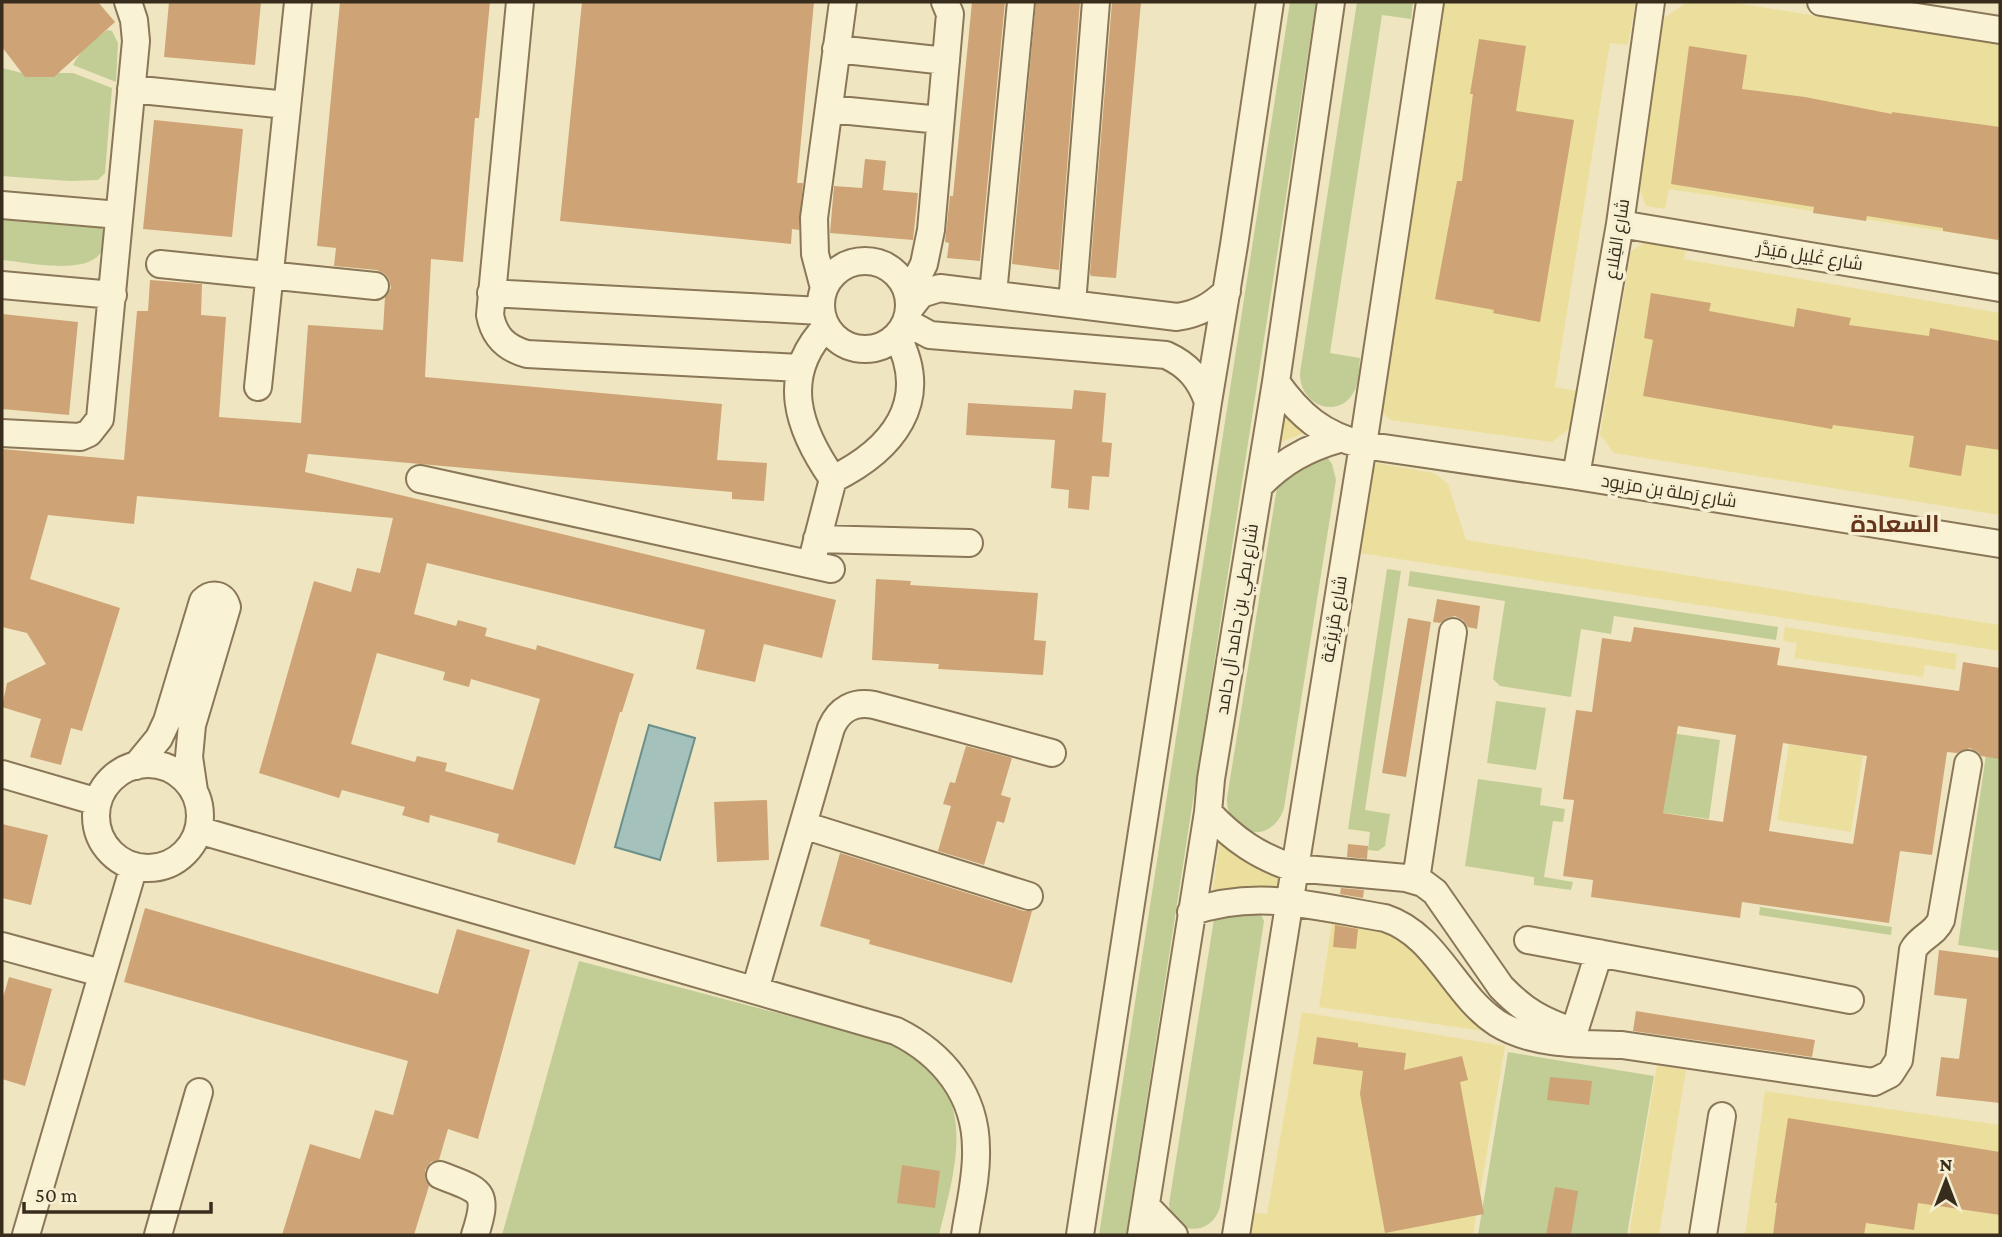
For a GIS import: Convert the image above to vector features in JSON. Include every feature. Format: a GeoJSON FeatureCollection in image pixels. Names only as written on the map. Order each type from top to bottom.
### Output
{"type":"FeatureCollection","features":[{"type":"Feature","properties":{"kind":"street"},"geometry":{"type":"LineString","coordinates":[[2,433],[80,437],[96,427],[102,410],[136,41],[134,20],[128,2]]}},
{"type":"Feature","properties":{"kind":"street"},"geometry":{"type":"LineString","coordinates":[[258,387],[298,2]]}},
{"type":"Feature","properties":{"kind":"street"},"geometry":{"type":"LineString","coordinates":[[520,2],[491,293],[490,315],[497,336],[515,351],[527,354],[800,368]]}},
{"type":"Feature","properties":{"kind":"street"},"geometry":{"type":"LineString","coordinates":[[843,2],[813,236],[824,309],[834,336],[854,348],[877,348],[906,315],[920,294],[933,289],[1177,317],[1209,307],[1227,290]]}},
{"type":"Feature","properties":{"kind":"street"},"geometry":{"type":"LineString","coordinates":[[906,315],[929,247],[950,14],[945,2]]}},
{"type":"Feature","properties":{"kind":"street"},"geometry":{"type":"LineString","coordinates":[[993,294],[1021,2]]}},
{"type":"Feature","properties":{"kind":"street"},"geometry":{"type":"LineString","coordinates":[[1072,304],[1096,2]]}},
{"type":"Feature","properties":{"kind":"street"},"geometry":{"type":"LineString","coordinates":[[1080,1235],[1270,2]]}},
{"type":"Feature","properties":{"kind":"street","name":"شارع بطي بن حامد آل حامد"},"geometry":{"type":"LineString","coordinates":[[1141,1235],[1211,779],[1276,382],[1331,2]]}},
{"type":"Feature","properties":{"kind":"street","name":"شارع مْزِيرْعَة"},"geometry":{"type":"LineString","coordinates":[[1236,1235],[1294,868],[1351,442],[1430,2]]}},
{"type":"Feature","properties":{"kind":"street","name":"شارع القِلاع"},"geometry":{"type":"LineString","coordinates":[[1576,476],[1620,224],[1651,2]]}},
{"type":"Feature","properties":{"kind":"street"},"geometry":{"type":"LineString","coordinates":[[1821,2],[2000,30]]}},
{"type":"Feature","properties":{"kind":"street"},"geometry":{"type":"LineString","coordinates":[[836,49],[946,61]]}},
{"type":"Feature","properties":{"kind":"street"},"geometry":{"type":"LineString","coordinates":[[131,89],[287,105]]}},
{"type":"Feature","properties":{"kind":"street"},"geometry":{"type":"LineString","coordinates":[[829,109],[940,120]]}},
{"type":"Feature","properties":{"kind":"street"},"geometry":{"type":"LineString","coordinates":[[2,205],[119,215]]}},
{"type":"Feature","properties":{"kind":"street","name":"شارع غَلِيل مَيَدَّر"},"geometry":{"type":"LineString","coordinates":[[1620,224],[2000,288]]}},
{"type":"Feature","properties":{"kind":"street"},"geometry":{"type":"LineString","coordinates":[[420,479],[821,567],[817,539],[833,479],[863,463],[887,440],[907,408],[911,390],[911,371],[906,353],[903,281],[894,271],[869,260],[855,261],[831,276],[824,309],[800,368],[797,387],[804,424],[821,462],[833,479]]}},
{"type":"Feature","properties":{"kind":"street"},"geometry":{"type":"LineString","coordinates":[[160,264],[375,286]]}},
{"type":"Feature","properties":{"kind":"street"},"geometry":{"type":"LineString","coordinates":[[2,285],[113,295]]}},
{"type":"Feature","properties":{"kind":"street"},"geometry":{"type":"LineString","coordinates":[[491,293],[824,309]]}},
{"type":"Feature","properties":{"kind":"street"},"geometry":{"type":"LineString","coordinates":[[906,315],[930,335],[1166,355],[1188,368],[1204,390],[1208,402]]}},
{"type":"Feature","properties":{"kind":"street"},"geometry":{"type":"LineString","coordinates":[[911,371],[950,337]]}},
{"type":"Feature","properties":{"kind":"street","name":"شارع رَملة بن مرَيوِد"},"geometry":{"type":"LineString","coordinates":[[1276,382],[1297,409],[1351,442]]}},
{"type":"Feature","properties":{"kind":"street","name":"شارع رَملة بن مرَيوِد"},"geometry":{"type":"LineString","coordinates":[[1259,486],[1287,461],[1312,448],[1351,442],[2000,544]]}},
{"type":"Feature","properties":{"kind":"street"},"geometry":{"type":"LineString","coordinates":[[817,539],[969,543]]}},
{"type":"Feature","properties":{"kind":"street"},"geometry":{"type":"LineString","coordinates":[[136,766],[159,738],[167,721],[203,601],[212,595],[222,597],[227,607],[226,612],[191,733],[189,757],[200,817],[193,842],[174,861],[148,868],[134,866],[122,860],[111,852],[103,841],[96,816],[98,802],[112,779],[123,771],[149,764],[163,766],[175,772],[194,791]]}},
{"type":"Feature","properties":{"kind":"street"},"geometry":{"type":"LineString","coordinates":[[1414,932],[1425,886],[1453,632]]}},
{"type":"Feature","properties":{"kind":"street"},"geometry":{"type":"LineString","coordinates":[[755,990],[834,720],[847,707],[856,704],[874,705],[1052,753]]}},
{"type":"Feature","properties":{"kind":"street"},"geometry":{"type":"LineString","coordinates":[[1191,912],[1240,900],[1273,900],[1385,918],[1414,932],[1483,1012],[1509,1030],[1555,1040],[1622,1045],[1864,1083],[1874,1082],[1890,1074],[1899,1060],[1913,950],[1917,942],[1937,928],[1941,920],[1968,764]]}},
{"type":"Feature","properties":{"kind":"street"},"geometry":{"type":"LineString","coordinates":[[2,774],[98,802]]}},
{"type":"Feature","properties":{"kind":"street"},"geometry":{"type":"LineString","coordinates":[[1208,812],[1232,837],[1246,847],[1294,868],[1425,886],[1510,997],[1532,1015],[1546,1022],[1622,1045]]}},
{"type":"Feature","properties":{"kind":"street"},"geometry":{"type":"LineString","coordinates":[[803,825],[1029,896]]}},
{"type":"Feature","properties":{"kind":"street"},"geometry":{"type":"LineString","coordinates":[[198,830],[896,1031],[915,1040],[932,1052],[946,1067],[966,1099],[976,1134],[975,1169],[965,1235]]}},
{"type":"Feature","properties":{"kind":"street"},"geometry":{"type":"LineString","coordinates":[[26,1235],[134,866]]}},
{"type":"Feature","properties":{"kind":"street"},"geometry":{"type":"LineString","coordinates":[[1528,940],[1850,1000]]}},
{"type":"Feature","properties":{"kind":"street"},"geometry":{"type":"LineString","coordinates":[[2,946],[101,973]]}},
{"type":"Feature","properties":{"kind":"street"},"geometry":{"type":"LineString","coordinates":[[1574,1031],[1599,953]]}},
{"type":"Feature","properties":{"kind":"street"},"geometry":{"type":"LineString","coordinates":[[158,1235],[199,1092]]}},
{"type":"Feature","properties":{"kind":"street"},"geometry":{"type":"LineString","coordinates":[[1703,1235],[1722,1116]]}},
{"type":"Feature","properties":{"kind":"street"},"geometry":{"type":"LineString","coordinates":[[440,1175],[474,1188],[480,1195],[483,1210],[475,1235]]}},
{"type":"Feature","properties":{"kind":"street"},"geometry":{"type":"LineString","coordinates":[[1146,1206],[1174,1235]]}},
{"type":"Feature","properties":{"kind":"green space"},"geometry":{"type":"Polygon","coordinates":[[[1290,2],[1316,2],[1126,1235],[1099,1235],[1290,2]]]}},
{"type":"Feature","properties":{"kind":"green space"},"geometry":{"type":"Polygon","coordinates":[[[1357,2],[1413,2],[1411,19],[1382,15],[1330,353],[1360,358],[1359,374],[1355,390],[1348,400],[1331,407],[1322,406],[1306,394],[1300,373],[1357,2]]]}},
{"type":"Feature","properties":{"kind":"green space"},"geometry":{"type":"Polygon","coordinates":[[[107,30],[112,31],[118,43],[116,82],[73,65],[92,41],[107,30]]]}},
{"type":"Feature","properties":{"kind":"green space"},"geometry":{"type":"Polygon","coordinates":[[[2,68],[22,73],[73,73],[112,88],[105,173],[98,180],[69,181],[2,176],[2,68]]]}},
{"type":"Feature","properties":{"kind":"green space"},"geometry":{"type":"Polygon","coordinates":[[[2,207],[99,221],[104,234],[103,247],[97,257],[74,265],[42,265],[2,260],[2,207]]]}},
{"type":"Feature","properties":{"kind":"green space"},"geometry":{"type":"Polygon","coordinates":[[[1326,456],[1332,464],[1336,480],[1284,808],[1270,828],[1251,832],[1234,821],[1227,798],[1280,469],[1326,456]]]}},
{"type":"Feature","properties":{"kind":"green space"},"geometry":{"type":"Polygon","coordinates":[[[1387,569],[1401,571],[1365,810],[1390,814],[1385,846],[1378,851],[1368,850],[1370,832],[1348,829],[1387,569]]]}},
{"type":"Feature","properties":{"kind":"green space"},"geometry":{"type":"Polygon","coordinates":[[[1410,571],[1778,627],[1776,640],[1614,616],[1611,634],[1581,629],[1571,697],[1500,686],[1493,679],[1505,601],[1408,586],[1410,571]]]}},
{"type":"Feature","properties":{"kind":"green space"},"geometry":{"type":"Polygon","coordinates":[[[1496,701],[1546,708],[1536,770],[1487,763],[1496,701]]]}},
{"type":"Feature","properties":{"kind":"green space"},"geometry":{"type":"Polygon","coordinates":[[[2000,709],[2000,951],[1958,945],[1992,714],[2000,709]]]}},
{"type":"Feature","properties":{"kind":"green space"},"geometry":{"type":"Polygon","coordinates":[[[1643,729],[1720,740],[1709,819],[1629,808],[1643,729]]]}},
{"type":"Feature","properties":{"kind":"green space"},"geometry":{"type":"Polygon","coordinates":[[[1478,779],[1542,788],[1540,805],[1565,809],[1563,822],[1553,821],[1544,877],[1573,882],[1571,890],[1534,885],[1534,877],[1465,866],[1478,779]]]}},
{"type":"Feature","properties":{"kind":"green space"},"geometry":{"type":"Polygon","coordinates":[[[1760,907],[1892,927],[1891,935],[1759,915],[1760,907]]]}},
{"type":"Feature","properties":{"kind":"green space"},"geometry":{"type":"Polygon","coordinates":[[[1218,912],[1260,913],[1264,921],[1220,1207],[1209,1224],[1193,1229],[1177,1222],[1169,1204],[1214,919],[1218,912]]]}},
{"type":"Feature","properties":{"kind":"green space"},"geometry":{"type":"Polygon","coordinates":[[[579,961],[896,1044],[924,1062],[945,1088],[953,1107],[956,1128],[954,1171],[939,1235],[502,1235],[579,961]]]}},
{"type":"Feature","properties":{"kind":"green space"},"geometry":{"type":"Polygon","coordinates":[[[1508,1052],[1654,1076],[1627,1235],[1478,1235],[1508,1052]]]}},
{"type":"Feature","properties":{"kind":"sand"},"geometry":{"type":"Polygon","coordinates":[[[1441,2],[1633,2],[1635,5],[1628,45],[1610,43],[1555,387],[1576,391],[1570,428],[1552,442],[1390,420],[1378,407],[1441,2]]]}},
{"type":"Feature","properties":{"kind":"sand"},"geometry":{"type":"Polygon","coordinates":[[[1687,2],[1729,2],[2000,45],[2000,240],[1669,189],[1665,209],[1646,206],[1637,182],[1664,18],[1687,2]]]}},
{"type":"Feature","properties":{"kind":"sand"},"geometry":{"type":"Polygon","coordinates":[[[1650,239],[1686,245],[1684,259],[2000,313],[2000,515],[1614,453],[1600,435],[1631,251],[1650,239]]]}},
{"type":"Feature","properties":{"kind":"sand"},"geometry":{"type":"Polygon","coordinates":[[[1288,400],[1317,428],[1281,442],[1288,400]]]}},
{"type":"Feature","properties":{"kind":"sand"},"geometry":{"type":"Polygon","coordinates":[[[1377,463],[1434,473],[1448,484],[1466,540],[2000,625],[2000,651],[1353,552],[1365,475],[1377,463]]]}},
{"type":"Feature","properties":{"kind":"sand"},"geometry":{"type":"Polygon","coordinates":[[[1785,627],[1957,654],[1955,670],[1925,665],[1923,677],[1794,658],[1797,643],[1783,641],[1785,627]]]}},
{"type":"Feature","properties":{"kind":"sand"},"geometry":{"type":"Polygon","coordinates":[[[1789,744],[1863,756],[1851,832],[1777,820],[1789,744]]]}},
{"type":"Feature","properties":{"kind":"sand"},"geometry":{"type":"Polygon","coordinates":[[[1220,841],[1279,878],[1277,892],[1212,895],[1220,841]]]}},
{"type":"Feature","properties":{"kind":"sand"},"geometry":{"type":"Polygon","coordinates":[[[1333,915],[1393,924],[1483,1031],[1319,1007],[1333,915]]]}},
{"type":"Feature","properties":{"kind":"sand"},"geometry":{"type":"Polygon","coordinates":[[[1302,1012],[1505,1046],[1473,1235],[1251,1235],[1247,1230],[1250,1212],[1267,1214],[1302,1012]]]}},
{"type":"Feature","properties":{"kind":"sand"},"geometry":{"type":"Polygon","coordinates":[[[1657,1065],[1686,1070],[1659,1235],[1629,1235],[1657,1065]]]}},
{"type":"Feature","properties":{"kind":"sand"},"geometry":{"type":"Polygon","coordinates":[[[1765,1091],[2000,1125],[2000,1235],[1745,1235],[1765,1091]]]}},
{"type":"Feature","properties":{"kind":"water"},"geometry":{"type":"Polygon","coordinates":[[[649,725],[695,738],[660,860],[615,847],[649,725]]]}},
{"type":"Feature","properties":{"kind":"building"},"geometry":{"type":"Polygon","coordinates":[[[2,2],[98,2],[115,22],[54,77],[25,77],[2,47],[2,2]]]}},
{"type":"Feature","properties":{"kind":"building"},"geometry":{"type":"Polygon","coordinates":[[[169,2],[261,2],[255,65],[164,57],[169,2]]]}},
{"type":"Feature","properties":{"kind":"building"},"geometry":{"type":"Polygon","coordinates":[[[340,2],[490,2],[479,118],[475,118],[463,262],[431,259],[425,377],[722,404],[717,460],[767,463],[764,501],[732,499],[732,492],[308,454],[305,472],[836,600],[822,658],[764,644],[755,682],[696,669],[705,630],[427,563],[414,614],[456,626],[458,620],[487,628],[485,636],[536,650],[537,645],[634,674],[620,712],[575,865],[497,842],[499,834],[430,815],[429,823],[402,815],[405,807],[342,790],[339,798],[259,773],[314,581],[351,592],[357,568],[380,573],[393,518],[137,496],[134,524],[48,515],[30,579],[120,608],[82,731],[71,728],[61,765],[30,757],[41,719],[2,707],[7,683],[46,664],[27,633],[2,627],[2,449],[124,460],[137,311],[148,311],[150,280],[202,284],[201,315],[226,317],[219,417],[301,423],[308,325],[383,330],[385,297],[391,288],[385,274],[377,270],[334,266],[336,248],[317,246],[340,2]],[[377,653],[351,744],[415,762],[417,756],[447,763],[445,771],[513,790],[540,699],[471,679],[469,687],[443,680],[445,672],[377,653]]]}},
{"type":"Feature","properties":{"kind":"building"},"geometry":{"type":"Polygon","coordinates":[[[582,2],[814,2],[797,183],[803,183],[799,230],[792,229],[791,244],[560,221],[582,2]]]}},
{"type":"Feature","properties":{"kind":"building"},"geometry":{"type":"Polygon","coordinates":[[[972,2],[1005,2],[980,261],[947,258],[949,243],[945,242],[950,196],[953,196],[972,2]]]}},
{"type":"Feature","properties":{"kind":"building"},"geometry":{"type":"Polygon","coordinates":[[[1036,2],[1080,2],[1059,270],[1012,264],[1036,2]]]}},
{"type":"Feature","properties":{"kind":"building"},"geometry":{"type":"Polygon","coordinates":[[[1112,2],[1141,2],[1116,278],[1091,276],[1090,273],[1112,2]]]}},
{"type":"Feature","properties":{"kind":"building"},"geometry":{"type":"Polygon","coordinates":[[[1479,39],[1526,46],[1516,111],[1574,120],[1540,322],[1435,299],[1457,181],[1462,181],[1473,94],[1470,94],[1479,39]]]}},
{"type":"Feature","properties":{"kind":"building"},"geometry":{"type":"Polygon","coordinates":[[[1689,46],[1747,55],[1742,89],[1805,97],[1892,114],[2000,127],[1998,240],[1867,216],[1866,221],[1813,213],[1814,207],[1671,184],[1689,46]]]}},
{"type":"Feature","properties":{"kind":"building"},"geometry":{"type":"Polygon","coordinates":[[[154,120],[243,129],[232,237],[143,229],[154,120]]]}},
{"type":"Feature","properties":{"kind":"building"},"geometry":{"type":"Polygon","coordinates":[[[865,159],[886,161],[883,190],[918,193],[913,240],[830,233],[834,186],[862,188],[865,159]]]}},
{"type":"Feature","properties":{"kind":"building"},"geometry":{"type":"Polygon","coordinates":[[[1651,293],[1711,303],[1709,311],[1794,327],[1797,308],[1851,318],[1849,325],[1929,336],[1930,328],[2000,341],[2000,450],[1966,445],[1961,476],[1909,467],[1914,436],[1833,425],[1832,429],[1643,396],[1653,340],[1644,338],[1651,293]]]}},
{"type":"Feature","properties":{"kind":"building"},"geometry":{"type":"Polygon","coordinates":[[[2,314],[78,322],[69,415],[2,409],[2,314]]]}},
{"type":"Feature","properties":{"kind":"building"},"geometry":{"type":"Polygon","coordinates":[[[1074,390],[1106,393],[1102,442],[1112,443],[1109,477],[1092,476],[1089,510],[1068,508],[1069,490],[1051,488],[1055,440],[966,435],[968,403],[1072,409],[1074,390]]]}},
{"type":"Feature","properties":{"kind":"building"},"geometry":{"type":"Polygon","coordinates":[[[876,579],[911,581],[910,585],[1038,593],[1034,640],[1046,641],[1043,675],[938,669],[939,664],[872,660],[876,579]]]}},
{"type":"Feature","properties":{"kind":"building"},"geometry":{"type":"Polygon","coordinates":[[[1437,599],[1480,606],[1477,629],[1468,627],[1463,620],[1455,616],[1440,623],[1433,622],[1437,599]]]}},
{"type":"Feature","properties":{"kind":"building"},"geometry":{"type":"Polygon","coordinates":[[[1408,618],[1431,622],[1406,777],[1382,773],[1408,618]]]}},
{"type":"Feature","properties":{"kind":"building"},"geometry":{"type":"Polygon","coordinates":[[[1634,627],[1780,648],[1777,665],[1959,691],[1963,662],[2000,668],[2000,759],[1981,756],[1970,748],[1957,753],[1947,752],[1932,855],[1900,851],[1889,923],[1742,902],[1740,918],[1591,897],[1593,880],[1563,876],[1574,800],[1563,799],[1576,710],[1592,712],[1602,638],[1631,642],[1634,627]],[[1678,726],[1663,813],[1723,822],[1736,735],[1678,726]],[[1783,743],[1769,831],[1853,844],[1867,756],[1783,743]]]}},
{"type":"Feature","properties":{"kind":"building"},"geometry":{"type":"Polygon","coordinates":[[[966,746],[1012,758],[1001,795],[1011,798],[1004,823],[997,821],[984,865],[938,851],[951,806],[943,804],[950,782],[955,783],[966,746]]]}},
{"type":"Feature","properties":{"kind":"building"},"geometry":{"type":"Polygon","coordinates":[[[767,800],[769,860],[717,862],[714,802],[767,800]]]}},
{"type":"Feature","properties":{"kind":"building"},"geometry":{"type":"Polygon","coordinates":[[[2,824],[48,835],[31,905],[2,898],[2,824]]]}},
{"type":"Feature","properties":{"kind":"building"},"geometry":{"type":"Polygon","coordinates":[[[1348,844],[1368,846],[1367,859],[1347,857],[1348,844]]]}},
{"type":"Feature","properties":{"kind":"building"},"geometry":{"type":"Polygon","coordinates":[[[840,853],[1024,911],[1032,911],[1012,983],[869,944],[870,940],[820,926],[840,853]]]}},
{"type":"Feature","properties":{"kind":"building"},"geometry":{"type":"Polygon","coordinates":[[[1341,888],[1364,890],[1363,898],[1340,894],[1341,888]]]}},
{"type":"Feature","properties":{"kind":"building"},"geometry":{"type":"Polygon","coordinates":[[[145,908],[438,994],[457,929],[530,950],[478,1139],[448,1129],[439,1160],[431,1162],[425,1170],[429,1186],[414,1235],[282,1235],[310,1144],[360,1159],[375,1110],[393,1115],[408,1061],[124,982],[145,908]]]}},
{"type":"Feature","properties":{"kind":"building"},"geometry":{"type":"Polygon","coordinates":[[[1335,925],[1358,929],[1356,949],[1333,947],[1335,925]]]}},
{"type":"Feature","properties":{"kind":"building"},"geometry":{"type":"Polygon","coordinates":[[[1939,950],[2000,958],[2000,1103],[1936,1096],[1941,1057],[1959,1059],[1967,999],[1934,995],[1939,950]]]}},
{"type":"Feature","properties":{"kind":"building"},"geometry":{"type":"Polygon","coordinates":[[[9,977],[52,989],[25,1086],[2,1079],[2,1001],[9,977]]]}},
{"type":"Feature","properties":{"kind":"building"},"geometry":{"type":"Polygon","coordinates":[[[1636,1011],[1815,1040],[1812,1057],[1633,1031],[1636,1011]]]}},
{"type":"Feature","properties":{"kind":"building"},"geometry":{"type":"Polygon","coordinates":[[[1317,1037],[1358,1043],[1358,1047],[1406,1053],[1404,1070],[1462,1056],[1468,1080],[1460,1082],[1484,1214],[1385,1233],[1360,1094],[1363,1071],[1313,1064],[1317,1037]]]}},
{"type":"Feature","properties":{"kind":"building"},"geometry":{"type":"Polygon","coordinates":[[[1550,1077],[1592,1081],[1589,1105],[1547,1100],[1550,1077]]]}},
{"type":"Feature","properties":{"kind":"building"},"geometry":{"type":"Polygon","coordinates":[[[1788,1118],[2000,1152],[2000,1215],[1918,1203],[1914,1230],[1866,1223],[1864,1235],[1773,1235],[1788,1118]]]}},
{"type":"Feature","properties":{"kind":"building"},"geometry":{"type":"Polygon","coordinates":[[[902,1165],[940,1171],[935,1208],[897,1203],[902,1165]]]}},
{"type":"Feature","properties":{"kind":"building"},"geometry":{"type":"Polygon","coordinates":[[[1555,1187],[1578,1191],[1571,1235],[1546,1235],[1555,1187]]]}},
{"type":"Feature","properties":{"kind":"district","name":"السعادة"},"geometry":{"type":"Point","coordinates":[1895,524]}}]}
